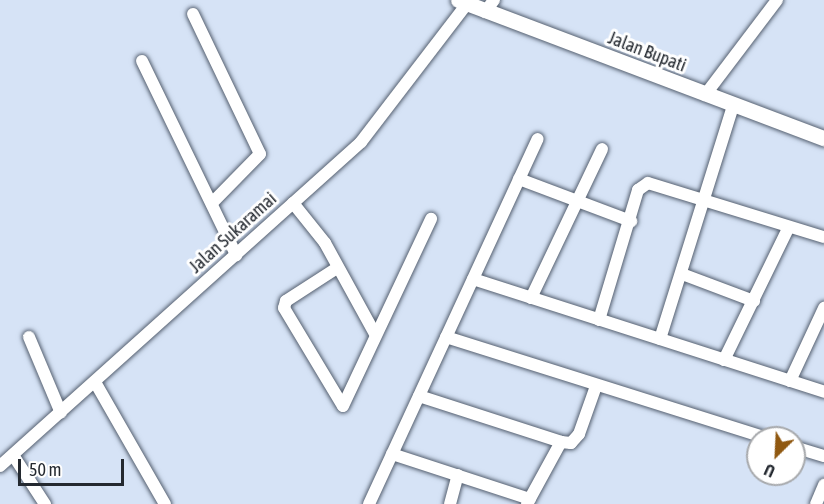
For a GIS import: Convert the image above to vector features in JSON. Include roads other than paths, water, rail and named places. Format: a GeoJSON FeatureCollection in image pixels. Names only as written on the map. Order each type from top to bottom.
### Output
{"type":"FeatureCollection","features":[{"type":"Feature","properties":{"kind":"street"},"geometry":{"type":"LineString","coordinates":[[705,95],[777,0]]}},
{"type":"Feature","properties":{"kind":"street","name":"Jalan Bupati"},"geometry":{"type":"LineString","coordinates":[[463,2],[490,6],[705,95],[824,138]]}},
{"type":"Feature","properties":{"kind":"street","name":"Jalan Sukaramai"},"geometry":{"type":"LineString","coordinates":[[0,466],[361,142],[463,2]]}},
{"type":"Feature","properties":{"kind":"street"},"geometry":{"type":"LineString","coordinates":[[193,14],[260,154],[212,203]]}},
{"type":"Feature","properties":{"kind":"street"},"geometry":{"type":"LineString","coordinates":[[142,61],[236,255]]}},
{"type":"Feature","properties":{"kind":"street"},"geometry":{"type":"LineString","coordinates":[[660,339],[733,106]]}},
{"type":"Feature","properties":{"kind":"street"},"geometry":{"type":"LineString","coordinates":[[369,504],[538,138]]}},
{"type":"Feature","properties":{"kind":"street"},"geometry":{"type":"LineString","coordinates":[[531,298],[578,204],[602,148]]}},
{"type":"Feature","properties":{"kind":"street"},"geometry":{"type":"LineString","coordinates":[[519,179],[569,196],[578,204],[631,221]]}},
{"type":"Feature","properties":{"kind":"street"},"geometry":{"type":"LineString","coordinates":[[599,320],[631,221],[638,189],[648,183],[824,237]]}},
{"type":"Feature","properties":{"kind":"street"},"geometry":{"type":"LineString","coordinates":[[293,203],[325,243],[375,334]]}},
{"type":"Feature","properties":{"kind":"street"},"geometry":{"type":"LineString","coordinates":[[337,268],[286,301],[284,308],[343,406],[431,219]]}},
{"type":"Feature","properties":{"kind":"street"},"geometry":{"type":"LineString","coordinates":[[724,360],[789,228]]}},
{"type":"Feature","properties":{"kind":"street"},"geometry":{"type":"LineString","coordinates":[[682,274],[754,301]]}},
{"type":"Feature","properties":{"kind":"street"},"geometry":{"type":"LineString","coordinates":[[473,279],[824,392]]}},
{"type":"Feature","properties":{"kind":"street"},"geometry":{"type":"LineString","coordinates":[[790,381],[824,308]]}},
{"type":"Feature","properties":{"kind":"street"},"geometry":{"type":"LineString","coordinates":[[28,337],[61,413]]}},
{"type":"Feature","properties":{"kind":"street"},"geometry":{"type":"LineString","coordinates":[[446,337],[746,432]]}},
{"type":"Feature","properties":{"kind":"street"},"geometry":{"type":"LineString","coordinates":[[95,382],[165,504]]}},
{"type":"Feature","properties":{"kind":"street"},"geometry":{"type":"LineString","coordinates":[[419,396],[561,442],[571,443],[579,435],[596,386]]}},
{"type":"Feature","properties":{"kind":"street"},"geometry":{"type":"LineString","coordinates":[[392,454],[529,501],[561,442]]}},
{"type":"Feature","properties":{"kind":"street"},"geometry":{"type":"LineString","coordinates":[[806,451],[824,456]]}},
{"type":"Feature","properties":{"kind":"street"},"geometry":{"type":"LineString","coordinates":[[13,455],[45,504]]}},
{"type":"Feature","properties":{"kind":"street"},"geometry":{"type":"LineString","coordinates":[[450,504],[458,476]]}},
{"type":"Feature","properties":{"kind":"street"},"geometry":{"type":"LineString","coordinates":[[816,504],[824,485]]}}]}
